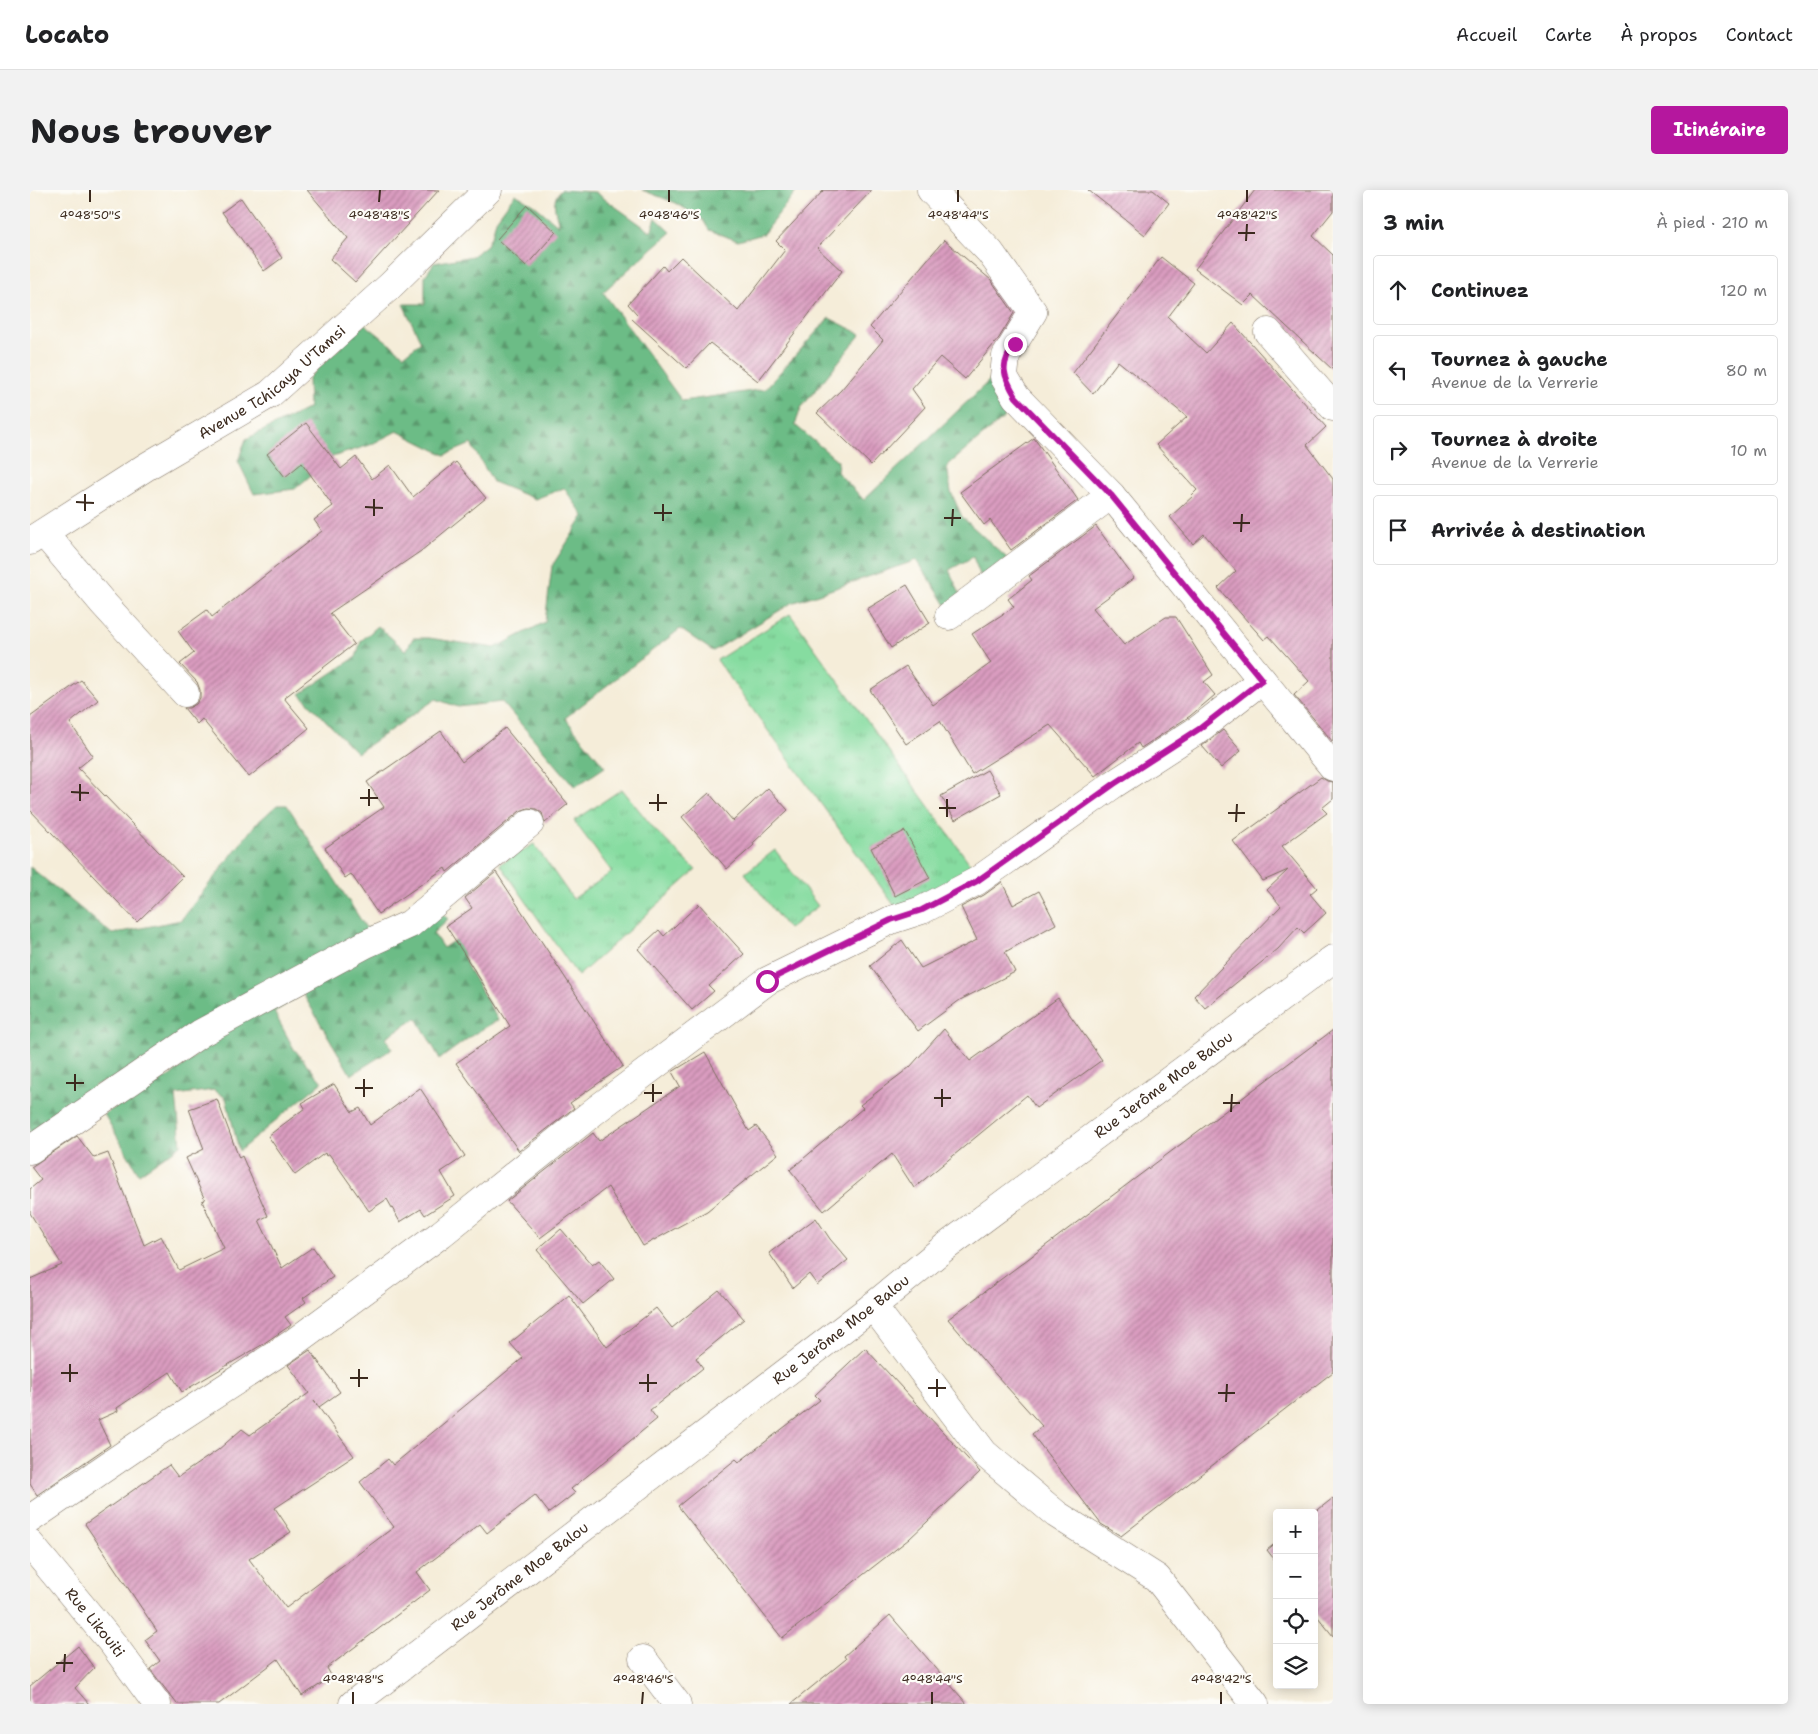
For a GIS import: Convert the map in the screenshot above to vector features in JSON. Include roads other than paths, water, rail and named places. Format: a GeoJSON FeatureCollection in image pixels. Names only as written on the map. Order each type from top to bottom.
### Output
{"type":"FeatureCollection","features":[{"type":"Feature","properties":{"kind":"street","name":"Avenue Tchicaya U'Tamsi"},"geometry":{"type":"LineString","coordinates":[[37,537],[149,465],[270,394],[390,286],[488,190]]}},
{"type":"Feature","properties":{"kind":"street"},"geometry":{"type":"LineString","coordinates":[[930,190],[990,252],[1033,312],[1006,356],[1004,377],[1016,397],[1111,495],[1333,767]]}},
{"type":"Feature","properties":{"kind":"street"},"geometry":{"type":"LineString","coordinates":[[1268,332],[1333,407]]}},
{"type":"Feature","properties":{"kind":"street"},"geometry":{"type":"LineString","coordinates":[[949,616],[1111,495]]}},
{"type":"Feature","properties":{"kind":"street"},"geometry":{"type":"LineString","coordinates":[[37,537],[102,602],[185,693]]}},
{"type":"Feature","properties":{"kind":"street"},"geometry":{"type":"LineString","coordinates":[[30,1519],[150,1437],[289,1346],[441,1234],[597,1109],[767,981],[891,920],[922,910],[977,881],[1099,794],[1199,729],[1262,680]]}},
{"type":"Feature","properties":{"kind":"street"},"geometry":{"type":"LineString","coordinates":[[30,1150],[200,1034],[366,944],[410,924],[530,824]]}},
{"type":"Feature","properties":{"kind":"street","name":"Rue Jerôme Moe Balou"},"geometry":{"type":"LineString","coordinates":[[353,1704],[873,1306],[944,1248],[1333,959]]}},
{"type":"Feature","properties":{"kind":"street"},"geometry":{"type":"LineString","coordinates":[[873,1306],[984,1453],[1056,1514],[1157,1578],[1255,1704]]}},
{"type":"Feature","properties":{"kind":"street","name":"Rue Likouiti"},"geometry":{"type":"LineString","coordinates":[[30,1544],[113,1644],[157,1704]]}},
{"type":"Feature","properties":{"kind":"street"},"geometry":{"type":"LineString","coordinates":[[643,1659],[677,1704]]}}]}
